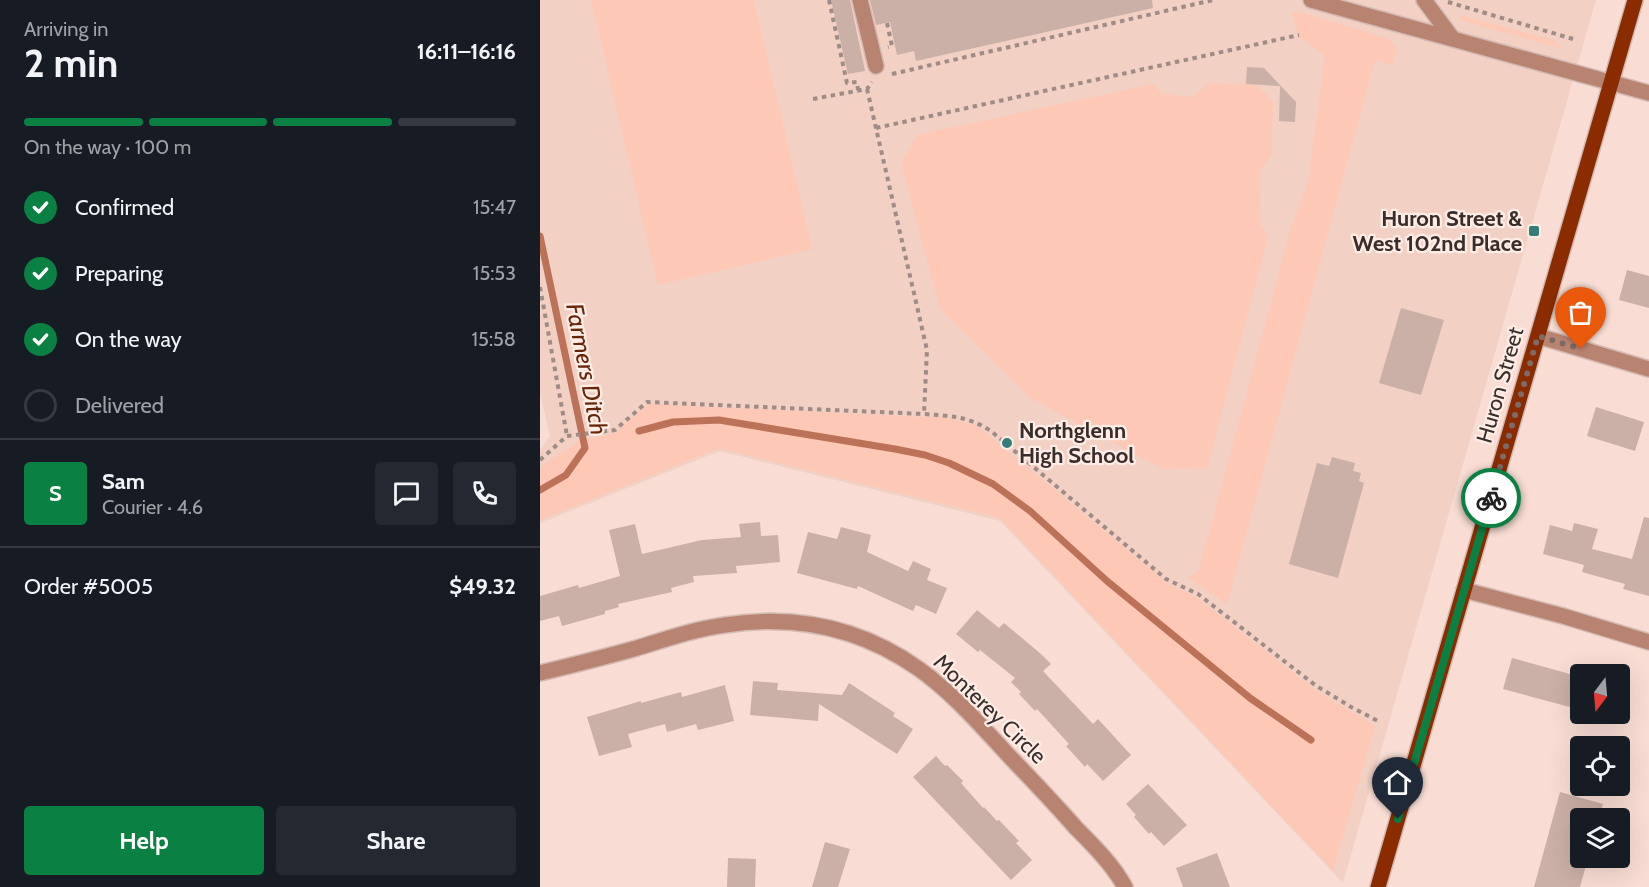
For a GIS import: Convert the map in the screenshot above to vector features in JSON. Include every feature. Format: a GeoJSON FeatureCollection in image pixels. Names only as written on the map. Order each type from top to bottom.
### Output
{"type":"FeatureCollection","features":[{"type":"Feature","properties":{"kind":"main road","name":"Huron Street"},"geometry":{"type":"LineString","coordinates":[[1378,887],[1635,0]]}},
{"type":"Feature","properties":{"kind":"street"},"geometry":{"type":"LineString","coordinates":[[860,0],[882,70]]}},
{"type":"Feature","properties":{"kind":"street"},"geometry":{"type":"LineString","coordinates":[[1311,0],[1649,93]]}},
{"type":"Feature","properties":{"kind":"street"},"geometry":{"type":"LineString","coordinates":[[1424,0],[1453,39]]}},
{"type":"Feature","properties":{"kind":"street"},"geometry":{"type":"LineString","coordinates":[[1538,336],[1649,369]]}},
{"type":"Feature","properties":{"kind":"street"},"geometry":{"type":"LineString","coordinates":[[1464,590],[1649,642]]}},
{"type":"Feature","properties":{"kind":"street","name":"Monterey Circle"},"geometry":{"type":"LineString","coordinates":[[540,673],[725,625],[809,624],[859,636],[921,670],[964,708],[1104,857],[1125,887]]}},
{"type":"Feature","properties":{"kind":"path"},"geometry":{"type":"LineString","coordinates":[[829,0],[847,83],[856,82],[858,90]]}},
{"type":"Feature","properties":{"kind":"path"},"geometry":{"type":"LineString","coordinates":[[882,70],[1087,29],[1190,3],[1213,0]]}},
{"type":"Feature","properties":{"kind":"path"},"geometry":{"type":"LineString","coordinates":[[1446,0],[1449,3],[1573,39]]}},
{"type":"Feature","properties":{"kind":"path"},"geometry":{"type":"LineString","coordinates":[[1136,11],[1137,18]]}},
{"type":"Feature","properties":{"kind":"path"},"geometry":{"type":"LineString","coordinates":[[1093,21],[1094,27]]}},
{"type":"Feature","properties":{"kind":"path"},"geometry":{"type":"LineString","coordinates":[[1086,22],[1087,29]]}},
{"type":"Feature","properties":{"kind":"path"},"geometry":{"type":"LineString","coordinates":[[887,23],[894,45]]}},
{"type":"Feature","properties":{"kind":"path"},"geometry":{"type":"LineString","coordinates":[[876,128],[1299,35]]}},
{"type":"Feature","properties":{"kind":"path"},"geometry":{"type":"LineString","coordinates":[[813,99],[867,89],[927,350],[924,414]]}},
{"type":"Feature","properties":{"kind":"path"},"geometry":{"type":"LineString","coordinates":[[540,287],[567,436]]}},
{"type":"Feature","properties":{"kind":"path"},"geometry":{"type":"LineString","coordinates":[[540,460],[567,436],[615,430],[646,402],[924,414],[978,422],[1166,579],[1198,594],[1315,685],[1378,721]]}},
{"type":"Feature","properties":{"kind":"shaded area","name":"Northglenn High School"},"geometry":{"type":"Polygon","coordinates":[[[540,0],[1596,0],[1343,883],[1000,521],[720,451],[540,523],[540,450],[550,436],[540,394],[540,0]]]}},
{"type":"Feature","properties":{"kind":"shaded area"},"geometry":{"type":"Polygon","coordinates":[[[591,0],[754,0],[812,249],[658,285],[591,0]]]}},
{"type":"Feature","properties":{"kind":"shaded area"},"geometry":{"type":"Polygon","coordinates":[[[1300,12],[1389,39],[1397,50],[1392,65],[1375,60],[1227,604],[1188,578],[1199,570],[1290,231],[1308,182],[1325,56],[1300,38],[1291,13],[1300,12]]]}},
{"type":"Feature","properties":{"kind":"shaded area"},"geometry":{"type":"Polygon","coordinates":[[[1461,15],[1556,41],[1562,49],[1460,20],[1461,15]]]}},
{"type":"Feature","properties":{"kind":"shaded area"},"geometry":{"type":"Polygon","coordinates":[[[1209,83],[1257,85],[1273,102],[1271,155],[1260,170],[1259,221],[1268,237],[1207,468],[1162,469],[1031,398],[940,309],[901,163],[917,135],[1153,84],[1162,94],[1193,97],[1209,83]]]}},
{"type":"Feature","properties":{"kind":"shaded area"},"geometry":{"type":"Polygon","coordinates":[[[647,404],[947,418],[972,424],[981,429],[1167,583],[1196,597],[1315,690],[1375,726],[1333,871],[1000,518],[719,448],[540,520],[540,467],[579,441],[615,433],[647,404]]]}},
{"type":"Feature","properties":{"kind":"building"},"geometry":{"type":"Polygon","coordinates":[[[831,0],[850,0],[865,71],[848,74],[831,0]]]}},
{"type":"Feature","properties":{"kind":"building"},"geometry":{"type":"Polygon","coordinates":[[[870,0],[1152,0],[1153,8],[916,61],[914,51],[897,55],[890,22],[876,25],[870,0]]]}},
{"type":"Feature","properties":{"kind":"building"},"geometry":{"type":"Polygon","coordinates":[[[1247,67],[1264,68],[1296,102],[1295,122],[1279,121],[1280,86],[1246,84],[1247,67]]]}},
{"type":"Feature","properties":{"kind":"building"},"geometry":{"type":"Polygon","coordinates":[[[1627,270],[1649,276],[1649,308],[1619,300],[1627,270]]]}},
{"type":"Feature","properties":{"kind":"building"},"geometry":{"type":"Polygon","coordinates":[[[1401,308],[1444,320],[1421,395],[1379,383],[1401,308]]]}},
{"type":"Feature","properties":{"kind":"building"},"geometry":{"type":"Polygon","coordinates":[[[1596,407],[1644,422],[1635,451],[1587,436],[1596,407]]]}},
{"type":"Feature","properties":{"kind":"building"},"geometry":{"type":"Polygon","coordinates":[[[1332,457],[1355,463],[1353,471],[1361,473],[1359,481],[1364,483],[1338,578],[1289,564],[1317,463],[1329,466],[1332,457]]]}},
{"type":"Feature","properties":{"kind":"building"},"geometry":{"type":"Polygon","coordinates":[[[1644,517],[1649,518],[1649,596],[1623,589],[1625,584],[1582,572],[1584,565],[1543,554],[1550,525],[1572,531],[1574,523],[1598,529],[1592,549],[1632,559],[1644,517]]]}},
{"type":"Feature","properties":{"kind":"building"},"geometry":{"type":"Polygon","coordinates":[[[760,522],[761,536],[778,535],[780,562],[736,566],[737,573],[693,576],[694,582],[671,588],[672,592],[618,604],[619,607],[605,611],[605,614],[562,626],[559,616],[540,621],[540,596],[620,576],[609,530],[635,524],[642,554],[702,540],[741,537],[739,524],[760,522]]]}},
{"type":"Feature","properties":{"kind":"building"},"geometry":{"type":"Polygon","coordinates":[[[841,527],[871,535],[867,552],[908,571],[913,561],[931,569],[927,580],[947,588],[936,614],[916,605],[913,611],[858,586],[857,589],[797,573],[808,532],[837,539],[841,527]]]}},
{"type":"Feature","properties":{"kind":"building"},"geometry":{"type":"Polygon","coordinates":[[[977,610],[999,628],[1004,623],[1041,654],[1051,664],[1043,671],[1093,724],[1098,719],[1131,755],[1103,781],[1087,764],[1085,767],[1066,746],[1069,744],[1037,709],[1035,711],[1019,694],[1021,692],[1011,682],[1015,678],[956,634],[977,610]]]}},
{"type":"Feature","properties":{"kind":"building"},"geometry":{"type":"Polygon","coordinates":[[[1512,658],[1570,674],[1570,707],[1503,689],[1512,658]]]}},
{"type":"Feature","properties":{"kind":"building"},"geometry":{"type":"Polygon","coordinates":[[[753,681],[778,683],[777,690],[842,695],[849,683],[895,713],[893,716],[913,729],[897,754],[819,704],[818,721],[750,715],[753,681]]]}},
{"type":"Feature","properties":{"kind":"building"},"geometry":{"type":"Polygon","coordinates":[[[725,685],[734,721],[698,730],[696,724],[667,732],[665,724],[628,734],[632,747],[599,756],[587,717],[641,701],[641,703],[681,692],[682,697],[725,685]]]}},
{"type":"Feature","properties":{"kind":"building"},"geometry":{"type":"Polygon","coordinates":[[[936,756],[963,781],[961,783],[983,808],[997,821],[999,820],[1019,841],[1016,843],[1032,860],[1011,880],[913,777],[936,756]]]}},
{"type":"Feature","properties":{"kind":"building"},"geometry":{"type":"Polygon","coordinates":[[[1148,784],[1187,825],[1164,846],[1151,832],[1149,834],[1126,804],[1148,784]]]}},
{"type":"Feature","properties":{"kind":"building"},"geometry":{"type":"Polygon","coordinates":[[[1560,792],[1603,804],[1602,808],[1570,808],[1570,868],[1585,868],[1580,887],[1534,887],[1560,792]]]}},
{"type":"Feature","properties":{"kind":"building"},"geometry":{"type":"Polygon","coordinates":[[[825,842],[850,849],[838,887],[812,887],[825,842]]]}},
{"type":"Feature","properties":{"kind":"building"},"geometry":{"type":"Polygon","coordinates":[[[1217,853],[1230,887],[1183,887],[1176,868],[1217,853]]]}},
{"type":"Feature","properties":{"kind":"building"},"geometry":{"type":"Polygon","coordinates":[[[728,858],[756,859],[755,887],[727,887],[728,858]]]}},
{"type":"Feature","properties":{"kind":"waterway","name":"Farmers Ditch"},"geometry":{"type":"LineString","coordinates":[[540,236],[585,448],[566,475],[540,490]]}},
{"type":"Feature","properties":{"kind":"waterway"},"geometry":{"type":"LineString","coordinates":[[639,431],[673,422],[719,420],[895,449],[949,463],[993,484],[1030,511],[1107,581],[1250,698],[1311,740]]}},
{"type":"Feature","properties":{"kind":"way so far"},"geometry":{"type":"LineString","coordinates":[[1491,498],[1538,336],[1581,349]]}},
{"type":"Feature","properties":{"kind":"place","name":"Huron Street & West 102nd Place"},"geometry":{"type":"Point","coordinates":[1534,231]}},
{"type":"Feature","properties":{"kind":"place","name":"Northglenn High School"},"geometry":{"type":"Point","coordinates":[1007,443]}},
{"type":"Feature","properties":{"kind":"route"},"geometry":{"type":"LineString","coordinates":[[1398,819],[1491,498]]}}]}
